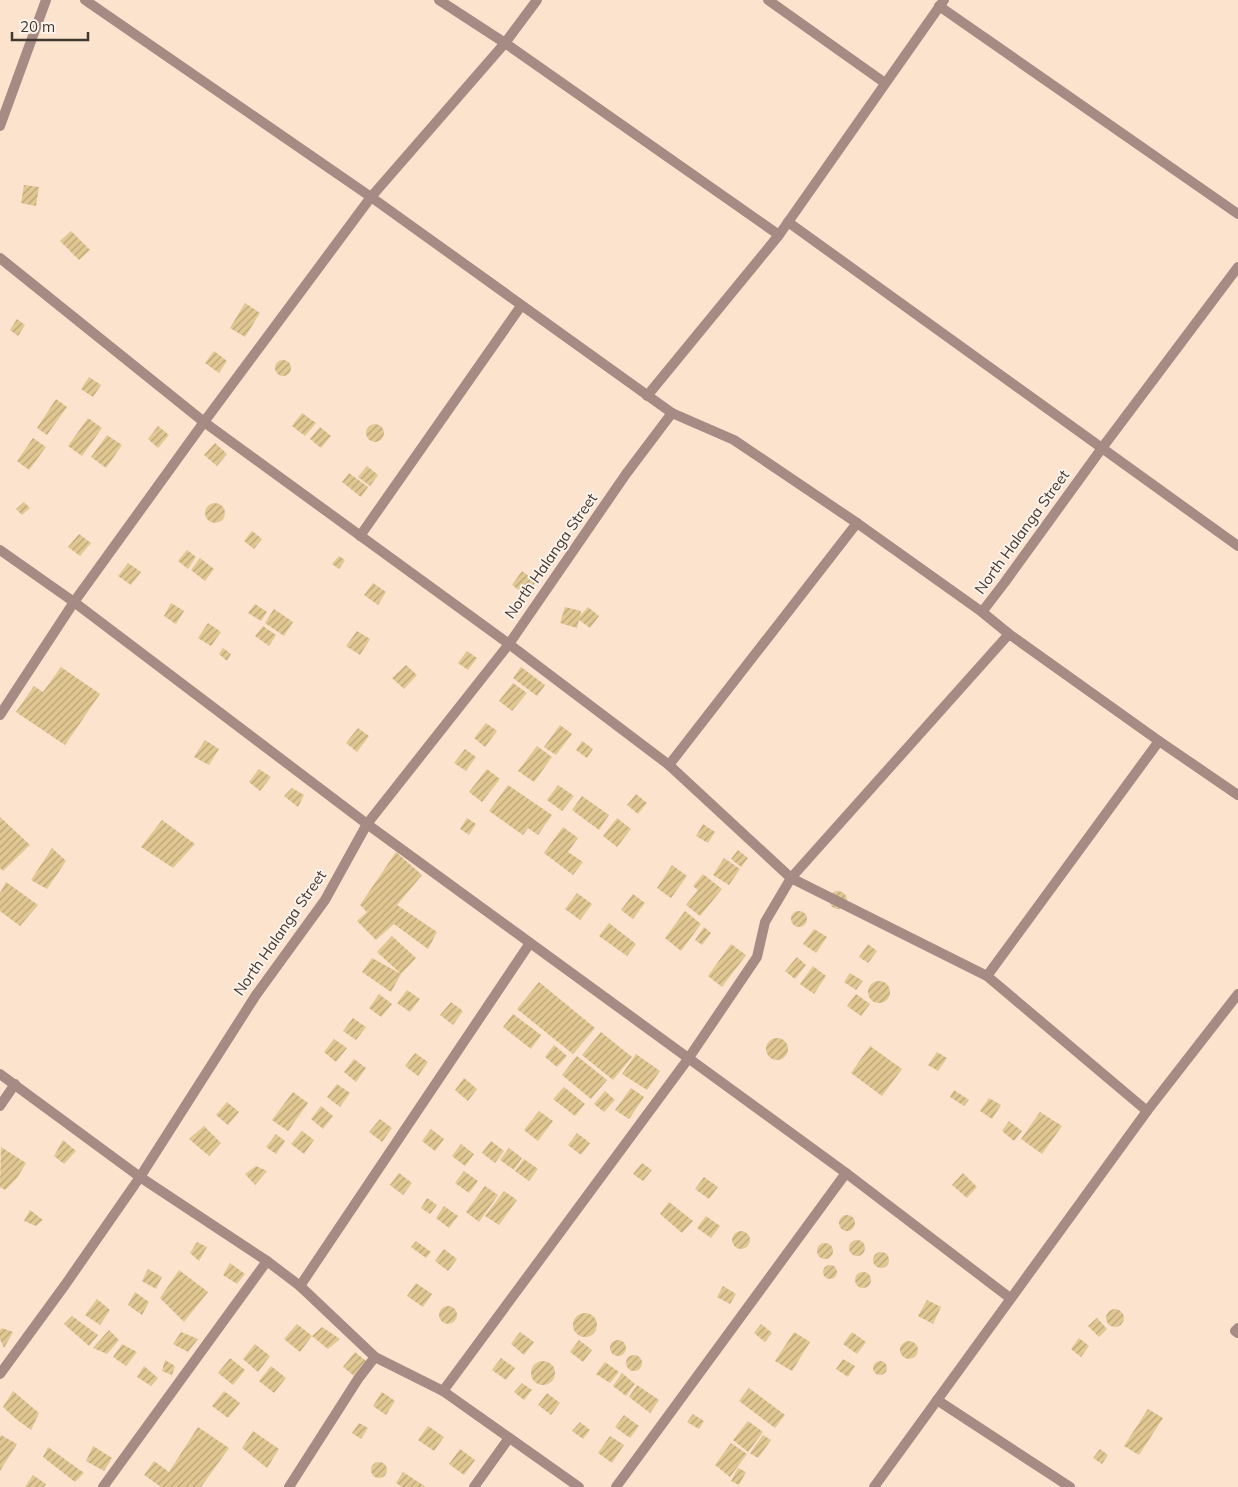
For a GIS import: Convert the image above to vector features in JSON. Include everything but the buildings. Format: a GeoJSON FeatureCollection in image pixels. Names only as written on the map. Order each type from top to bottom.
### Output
{"type":"FeatureCollection","features":[{"type":"Feature","properties":{"kind":"street"},"geometry":{"type":"LineString","coordinates":[[0,126],[46,0]]}},
{"type":"Feature","properties":{"kind":"street"},"geometry":{"type":"LineString","coordinates":[[85,0],[371,197],[672,413]]}},
{"type":"Feature","properties":{"kind":"street"},"geometry":{"type":"LineString","coordinates":[[438,0],[505,43],[778,235]]}},
{"type":"Feature","properties":{"kind":"street"},"geometry":{"type":"LineString","coordinates":[[0,715],[74,602],[204,422],[371,197],[505,43],[537,0]]}},
{"type":"Feature","properties":{"kind":"street"},"geometry":{"type":"LineString","coordinates":[[768,0],[885,83]]}},
{"type":"Feature","properties":{"kind":"street"},"geometry":{"type":"LineString","coordinates":[[646,396],[788,222],[941,3],[1238,214]]}},
{"type":"Feature","properties":{"kind":"street"},"geometry":{"type":"LineString","coordinates":[[788,222],[1238,546]]}},
{"type":"Feature","properties":{"kind":"street"},"geometry":{"type":"LineString","coordinates":[[0,258],[204,422],[508,644],[669,766],[791,878],[987,976],[1146,1111]]}},
{"type":"Feature","properties":{"kind":"street","name":"North Halanga Street"},"geometry":{"type":"LineString","coordinates":[[0,1374],[140,1177],[256,994],[325,900],[367,824],[508,644],[626,474],[672,413],[734,440],[857,522],[982,612],[1238,267]]}},
{"type":"Feature","properties":{"kind":"street"},"geometry":{"type":"LineString","coordinates":[[360,536],[521,306]]}},
{"type":"Feature","properties":{"kind":"street"},"geometry":{"type":"LineString","coordinates":[[669,766],[857,522]]}},
{"type":"Feature","properties":{"kind":"street"},"geometry":{"type":"LineString","coordinates":[[0,550],[74,602],[367,824],[846,1173],[1010,1298]]}},
{"type":"Feature","properties":{"kind":"street"},"geometry":{"type":"LineString","coordinates":[[982,612],[1009,634],[1238,795]]}},
{"type":"Feature","properties":{"kind":"street"},"geometry":{"type":"LineString","coordinates":[[443,1391],[688,1059],[757,957],[765,922],[791,878],[1009,634]]}},
{"type":"Feature","properties":{"kind":"street"},"geometry":{"type":"LineString","coordinates":[[987,976],[1159,741]]}},
{"type":"Feature","properties":{"kind":"street"},"geometry":{"type":"LineString","coordinates":[[300,1286],[530,943]]}},
{"type":"Feature","properties":{"kind":"street"},"geometry":{"type":"LineString","coordinates":[[874,1487],[1146,1111],[1238,994]]}},
{"type":"Feature","properties":{"kind":"street"},"geometry":{"type":"LineString","coordinates":[[0,1074],[140,1177],[266,1261],[300,1286],[375,1357],[443,1391],[579,1487]]}},
{"type":"Feature","properties":{"kind":"street"},"geometry":{"type":"LineString","coordinates":[[0,1106],[15,1084]]}},
{"type":"Feature","properties":{"kind":"street"},"geometry":{"type":"LineString","coordinates":[[616,1487],[846,1173]]}},
{"type":"Feature","properties":{"kind":"street"},"geometry":{"type":"LineString","coordinates":[[102,1487],[266,1261]]}},
{"type":"Feature","properties":{"kind":"street"},"geometry":{"type":"LineString","coordinates":[[1238,1328],[1235,1331],[1238,1333]]}},
{"type":"Feature","properties":{"kind":"street"},"geometry":{"type":"LineString","coordinates":[[289,1487],[375,1357]]}},
{"type":"Feature","properties":{"kind":"street"},"geometry":{"type":"LineString","coordinates":[[937,1400],[1070,1487]]}},
{"type":"Feature","properties":{"kind":"street"},"geometry":{"type":"LineString","coordinates":[[474,1487],[510,1438]]}}]}
